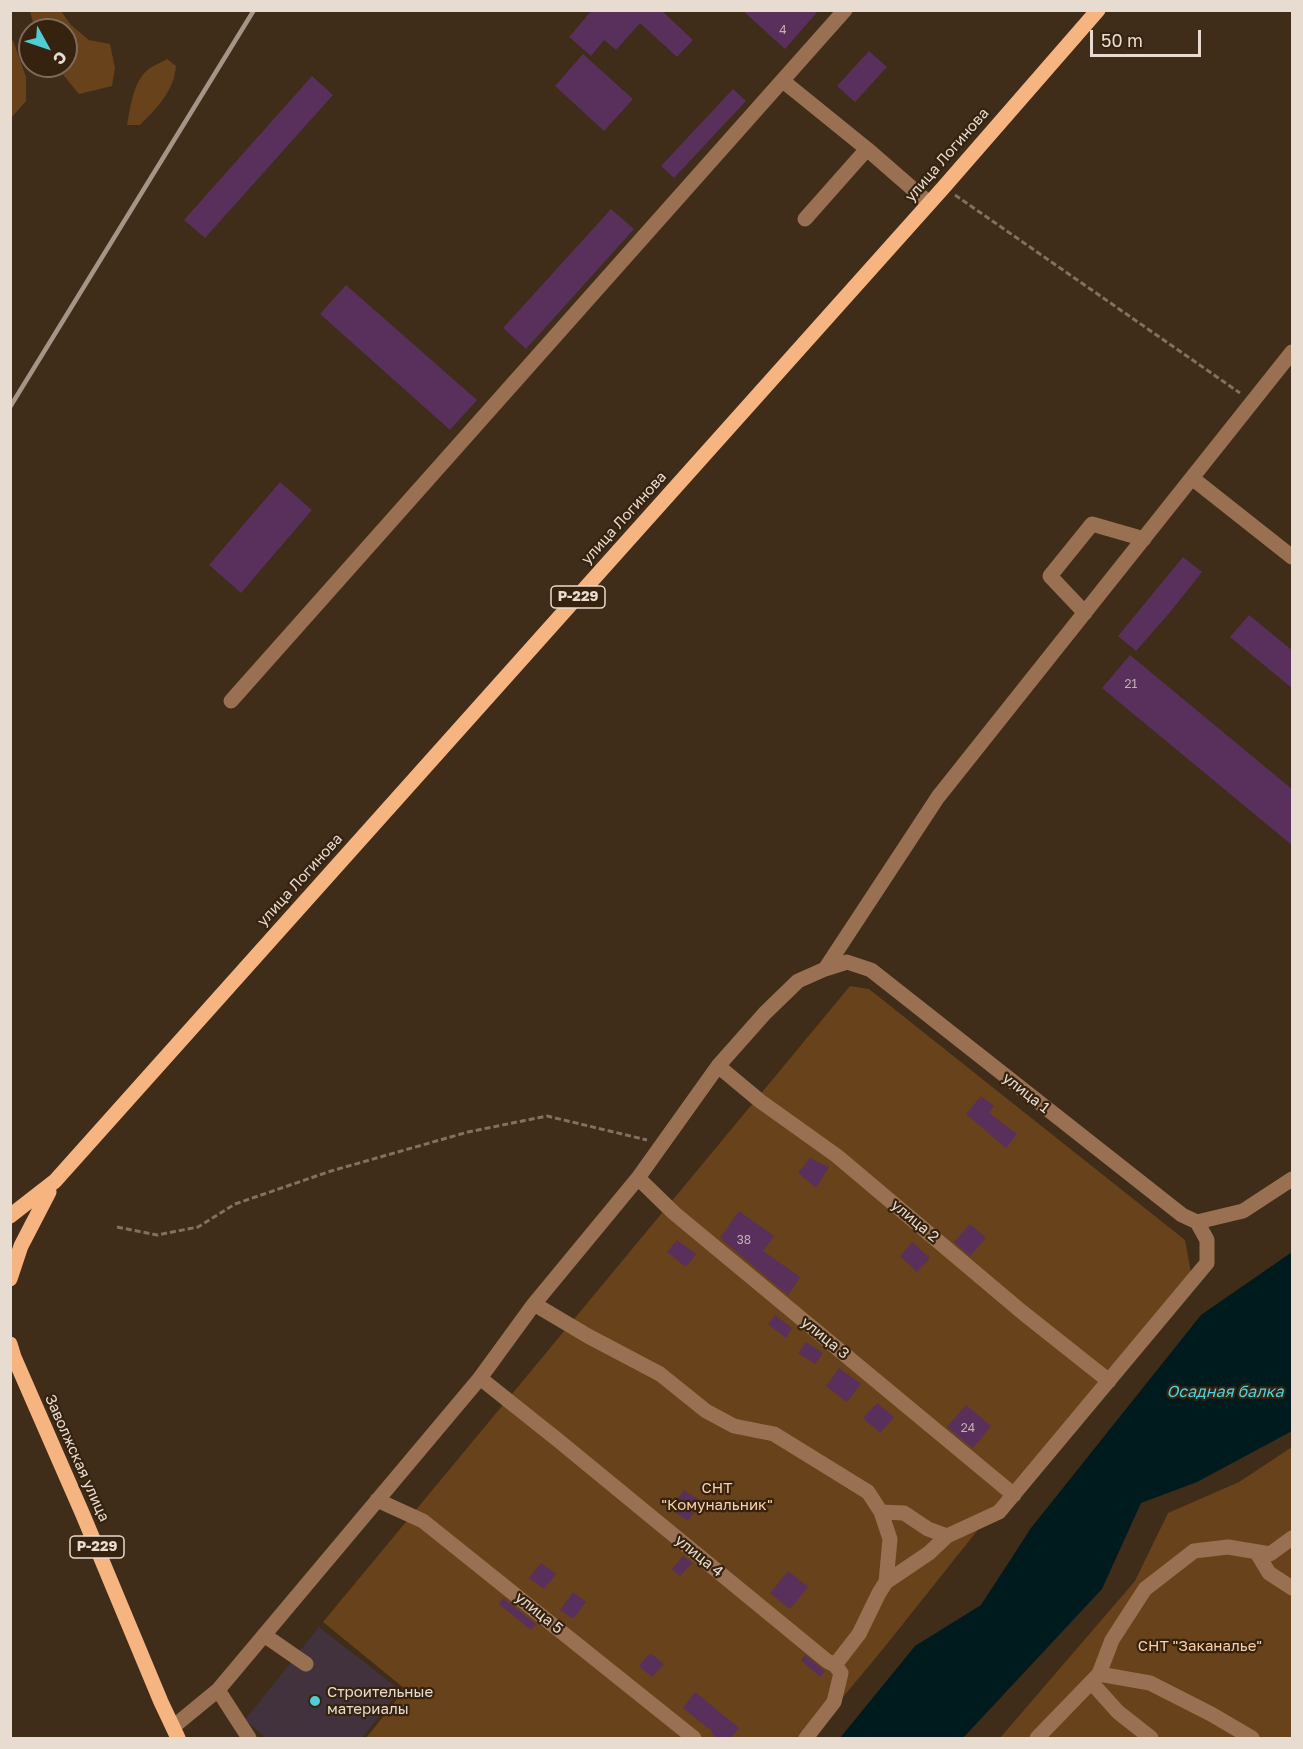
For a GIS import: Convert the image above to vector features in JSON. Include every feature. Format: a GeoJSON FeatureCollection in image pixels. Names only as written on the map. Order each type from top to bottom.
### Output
{"type":"FeatureCollection","features":[{"type":"Feature","properties":{"kind":"main road","name":"улица Логинова"},"geometry":{"type":"LineString","coordinates":[[55,1181],[943,188],[1098,10]]}},
{"type":"Feature","properties":{"kind":"main road"},"geometry":{"type":"LineString","coordinates":[[10,1216],[55,1181]]}},
{"type":"Feature","properties":{"kind":"main road"},"geometry":{"type":"LineString","coordinates":[[11,1278],[21,1246],[55,1181]]}},
{"type":"Feature","properties":{"kind":"main road"},"geometry":{"type":"LineString","coordinates":[[10,1265],[11,1278]]}},
{"type":"Feature","properties":{"kind":"main road","name":"Заволжская улица"},"geometry":{"type":"LineString","coordinates":[[12,1351],[176,1733]]}},
{"type":"Feature","properties":{"kind":"street"},"geometry":{"type":"LineString","coordinates":[[231,701],[846,10]]}},
{"type":"Feature","properties":{"kind":"street"},"geometry":{"type":"LineString","coordinates":[[783,81],[929,203]]}},
{"type":"Feature","properties":{"kind":"street"},"geometry":{"type":"LineString","coordinates":[[805,219],[867,149]]}},
{"type":"Feature","properties":{"kind":"street"},"geometry":{"type":"LineString","coordinates":[[176,1733],[218,1690],[480,1378],[534,1304],[638,1178],[718,1066],[765,1013],[798,981],[825,969],[938,797],[1293,352]]}},
{"type":"Feature","properties":{"kind":"street"},"geometry":{"type":"LineString","coordinates":[[1192,478],[1293,556]]}},
{"type":"Feature","properties":{"kind":"street"},"geometry":{"type":"LineString","coordinates":[[1084,613],[1050,576],[1092,524],[1144,539]]}},
{"type":"Feature","properties":{"kind":"street","name":"улица 1"},"geometry":{"type":"LineString","coordinates":[[825,969],[847,962],[871,970],[1182,1215],[1197,1222]]}},
{"type":"Feature","properties":{"kind":"street","name":"улица 2"},"geometry":{"type":"LineString","coordinates":[[718,1066],[760,1101],[837,1156],[1022,1312],[1109,1381]]}},
{"type":"Feature","properties":{"kind":"street","name":"улица 3"},"geometry":{"type":"LineString","coordinates":[[638,1178],[674,1213],[1014,1495]]}},
{"type":"Feature","properties":{"kind":"street"},"geometry":{"type":"LineString","coordinates":[[806,1738],[834,1702],[841,1673],[835,1665],[859,1634],[886,1582],[929,1553],[947,1536],[999,1512],[1207,1263],[1206,1240],[1197,1222],[1243,1211],[1293,1179]]}},
{"type":"Feature","properties":{"kind":"street"},"geometry":{"type":"LineString","coordinates":[[534,1304],[660,1374],[706,1411],[734,1426],[774,1434],[868,1492],[881,1512],[890,1539],[886,1582]]}},
{"type":"Feature","properties":{"kind":"street","name":"улица 4"},"geometry":{"type":"LineString","coordinates":[[480,1378],[827,1661],[835,1665]]}},
{"type":"Feature","properties":{"kind":"street","name":"улица 5"},"geometry":{"type":"LineString","coordinates":[[377,1500],[423,1521],[694,1738]]}},
{"type":"Feature","properties":{"kind":"street"},"geometry":{"type":"LineString","coordinates":[[881,1512],[904,1513],[928,1528],[947,1536]]}},
{"type":"Feature","properties":{"kind":"street"},"geometry":{"type":"LineString","coordinates":[[1037,1738],[1095,1678],[1112,1640],[1145,1589],[1194,1551],[1228,1547],[1270,1554],[1293,1538]]}},
{"type":"Feature","properties":{"kind":"street"},"geometry":{"type":"LineString","coordinates":[[1257,1553],[1269,1574],[1293,1588]]}},
{"type":"Feature","properties":{"kind":"street"},"geometry":{"type":"LineString","coordinates":[[264,1635],[306,1664]]}},
{"type":"Feature","properties":{"kind":"street"},"geometry":{"type":"LineString","coordinates":[[1095,1678],[1118,1712],[1151,1738]]}},
{"type":"Feature","properties":{"kind":"street"},"geometry":{"type":"LineString","coordinates":[[1095,1678],[1150,1683],[1252,1738]]}},
{"type":"Feature","properties":{"kind":"street"},"geometry":{"type":"LineString","coordinates":[[218,1690],[249,1738]]}},
{"type":"Feature","properties":{"kind":"path"},"geometry":{"type":"LineString","coordinates":[[943,188],[1253,402]]}},
{"type":"Feature","properties":{"kind":"path"},"geometry":{"type":"LineString","coordinates":[[117,1227],[157,1235],[198,1227],[235,1204],[332,1171],[468,1132],[547,1116],[663,1144]]}},
{"type":"Feature","properties":{"kind":"shaded area"},"geometry":{"type":"Polygon","coordinates":[[[319,1627],[400,1690],[362,1738],[266,1738],[245,1720],[319,1627]]]}},
{"type":"Feature","properties":{"kind":"green space"},"geometry":{"type":"Polygon","coordinates":[[[30,11],[61,11],[66,18],[32,18],[30,11]]]}},
{"type":"Feature","properties":{"kind":"green space"},"geometry":{"type":"Polygon","coordinates":[[[78,31],[89,40],[110,44],[115,68],[112,86],[79,94],[66,78],[78,78],[78,31]]]}},
{"type":"Feature","properties":{"kind":"green space"},"geometry":{"type":"Polygon","coordinates":[[[11,38],[18,54],[18,78],[26,78],[26,101],[11,118],[11,38]]]}},
{"type":"Feature","properties":{"kind":"green space"},"geometry":{"type":"Polygon","coordinates":[[[167,59],[176,66],[168,91],[140,125],[127,125],[136,86],[140,79],[150,68],[167,59]]]}},
{"type":"Feature","properties":{"kind":"green space","name":"СНТ \"Комунальник\""},"geometry":{"type":"Polygon","coordinates":[[[850,986],[869,989],[1185,1240],[1191,1272],[1008,1492],[809,1738],[366,1738],[405,1689],[323,1622],[850,986]]]}},
{"type":"Feature","properties":{"kind":"green space","name":"СНТ \"Заканалье\""},"geometry":{"type":"Polygon","coordinates":[[[1292,1447],[1292,1738],[1000,1738],[1135,1581],[1168,1513],[1239,1482],[1292,1447]]]}},
{"type":"Feature","properties":{"kind":"water","name":"Осадная балка"},"geometry":{"type":"Polygon","coordinates":[[[1292,1252],[1292,1431],[1197,1482],[1141,1503],[1102,1589],[963,1738],[840,1738],[915,1646],[981,1605],[1031,1528],[1201,1315],[1292,1252]]]}},
{"type":"Feature","properties":{"kind":"building"},"geometry":{"type":"Polygon","coordinates":[[[592,10],[661,10],[693,40],[677,57],[640,23],[616,50],[604,40],[591,56],[569,37],[592,10]]]}},
{"type":"Feature","properties":{"kind":"building"},"geometry":{"type":"Polygon","coordinates":[[[742,10],[819,10],[785,49],[742,10]]]}},
{"type":"Feature","properties":{"kind":"building"},"geometry":{"type":"Polygon","coordinates":[[[869,51],[887,67],[855,102],[837,86],[869,51]]]}},
{"type":"Feature","properties":{"kind":"building"},"geometry":{"type":"Polygon","coordinates":[[[583,54],[633,99],[604,131],[555,86],[583,54]]]}},
{"type":"Feature","properties":{"kind":"building"},"geometry":{"type":"Polygon","coordinates":[[[312,76],[333,95],[205,238],[184,220],[312,76]]]}},
{"type":"Feature","properties":{"kind":"building"},"geometry":{"type":"Polygon","coordinates":[[[733,89],[746,101],[674,178],[661,166],[733,89]]]}},
{"type":"Feature","properties":{"kind":"building"},"geometry":{"type":"Polygon","coordinates":[[[611,209],[634,229],[526,349],[503,328],[611,209]]]}},
{"type":"Feature","properties":{"kind":"building"},"geometry":{"type":"Polygon","coordinates":[[[346,285],[477,400],[450,430],[320,314],[346,285]]]}},
{"type":"Feature","properties":{"kind":"building"},"geometry":{"type":"Polygon","coordinates":[[[280,482],[312,510],[241,593],[209,565],[280,482]]]}},
{"type":"Feature","properties":{"kind":"building"},"geometry":{"type":"Polygon","coordinates":[[[1183,557],[1202,572],[1136,651],[1118,636],[1183,557]]]}},
{"type":"Feature","properties":{"kind":"building"},"geometry":{"type":"Polygon","coordinates":[[[1249,615],[1293,651],[1293,689],[1230,637],[1249,615]]]}},
{"type":"Feature","properties":{"kind":"building"},"geometry":{"type":"Polygon","coordinates":[[[1130,655],[1293,790],[1293,846],[1102,688],[1130,655]]]}},
{"type":"Feature","properties":{"kind":"building"},"geometry":{"type":"Polygon","coordinates":[[[981,1096],[994,1106],[989,1113],[1017,1134],[1006,1148],[966,1114],[981,1096]]]}},
{"type":"Feature","properties":{"kind":"building"},"geometry":{"type":"Polygon","coordinates":[[[810,1158],[829,1167],[816,1188],[798,1173],[810,1158]]]}},
{"type":"Feature","properties":{"kind":"building"},"geometry":{"type":"Polygon","coordinates":[[[739,1211],[774,1236],[763,1251],[800,1277],[788,1295],[720,1238],[739,1211]]]}},
{"type":"Feature","properties":{"kind":"building"},"geometry":{"type":"Polygon","coordinates":[[[970,1224],[986,1238],[970,1256],[954,1242],[970,1224]]]}},
{"type":"Feature","properties":{"kind":"building"},"geometry":{"type":"Polygon","coordinates":[[[677,1240],[696,1254],[686,1267],[667,1252],[677,1240]]]}},
{"type":"Feature","properties":{"kind":"building"},"geometry":{"type":"Polygon","coordinates":[[[912,1242],[930,1258],[917,1272],[900,1256],[912,1242]]]}},
{"type":"Feature","properties":{"kind":"building"},"geometry":{"type":"Polygon","coordinates":[[[775,1315],[792,1328],[786,1338],[768,1324],[775,1315]]]}},
{"type":"Feature","properties":{"kind":"building"},"geometry":{"type":"Polygon","coordinates":[[[806,1342],[823,1353],[815,1364],[798,1353],[806,1342]]]}},
{"type":"Feature","properties":{"kind":"building"},"geometry":{"type":"Polygon","coordinates":[[[839,1368],[861,1384],[847,1402],[826,1386],[839,1368]]]}},
{"type":"Feature","properties":{"kind":"building"},"geometry":{"type":"Polygon","coordinates":[[[877,1403],[894,1417],[880,1433],[863,1418],[877,1403]]]}},
{"type":"Feature","properties":{"kind":"building"},"geometry":{"type":"Polygon","coordinates":[[[966,1405],[991,1426],[973,1448],[947,1427],[966,1405]]]}},
{"type":"Feature","properties":{"kind":"building"},"geometry":{"type":"Polygon","coordinates":[[[684,1490],[701,1501],[688,1521],[671,1509],[684,1490]]]}},
{"type":"Feature","properties":{"kind":"building"},"geometry":{"type":"Polygon","coordinates":[[[683,1556],[692,1563],[680,1576],[672,1569],[683,1556]]]}},
{"type":"Feature","properties":{"kind":"building"},"geometry":{"type":"Polygon","coordinates":[[[541,1563],[556,1574],[544,1589],[529,1578],[541,1563]]]}},
{"type":"Feature","properties":{"kind":"building"},"geometry":{"type":"Polygon","coordinates":[[[788,1571],[808,1587],[790,1609],[770,1593],[788,1571]]]}},
{"type":"Feature","properties":{"kind":"building"},"geometry":{"type":"Polygon","coordinates":[[[573,1592],[586,1602],[573,1619],[560,1610],[573,1592]]]}},
{"type":"Feature","properties":{"kind":"building"},"geometry":{"type":"Polygon","coordinates":[[[503,1598],[536,1624],[531,1630],[499,1604],[503,1598]]]}},
{"type":"Feature","properties":{"kind":"building"},"geometry":{"type":"Polygon","coordinates":[[[650,1653],[664,1664],[652,1677],[639,1666],[650,1653]]]}},
{"type":"Feature","properties":{"kind":"building"},"geometry":{"type":"Polygon","coordinates":[[[805,1655],[825,1671],[820,1677],[801,1660],[805,1655]]]}},
{"type":"Feature","properties":{"kind":"building"},"geometry":{"type":"Polygon","coordinates":[[[695,1692],[739,1728],[731,1738],[717,1738],[711,1733],[712,1731],[683,1708],[695,1692]]]}},
{"type":"Feature","properties":{"kind":"railway"},"geometry":{"type":"LineString","coordinates":[[10,407],[254,10]]}},
{"type":"Feature","properties":{"kind":"place","name":"Строительные материалы"},"geometry":{"type":"Point","coordinates":[315,1701]}}]}
